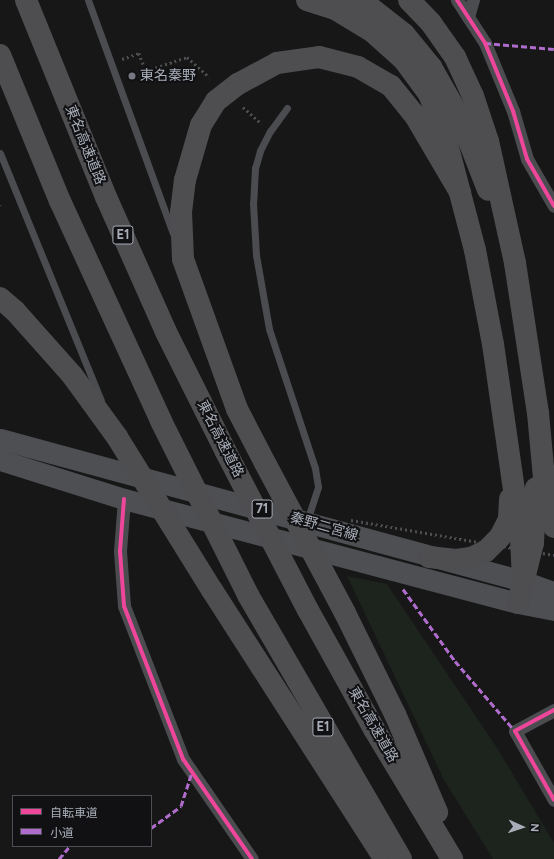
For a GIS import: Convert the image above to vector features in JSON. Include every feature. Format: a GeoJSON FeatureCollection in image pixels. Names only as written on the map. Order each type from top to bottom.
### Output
{"type":"FeatureCollection","features":[{"type":"Feature","properties":{"kind":"highway"},"geometry":{"type":"LineString","coordinates":[[307,0],[337,10],[367,29],[404,60],[429,94],[444,132],[475,250],[493,344],[521,538],[523,581]]}},
{"type":"Feature","properties":{"kind":"highway"},"geometry":{"type":"LineString","coordinates":[[353,0],[367,5],[404,34],[431,67],[451,98],[515,264]]}},
{"type":"Feature","properties":{"kind":"highway"},"geometry":{"type":"LineString","coordinates":[[409,0],[444,40],[473,96],[499,184],[515,264],[538,413],[546,499],[554,527]]}},
{"type":"Feature","properties":{"kind":"highway","name":"東名高速道路"},"geometry":{"type":"LineString","coordinates":[[29,7],[106,197],[163,325],[226,452],[308,610],[374,729],[452,859]]}},
{"type":"Feature","properties":{"kind":"highway","name":"E1"},"geometry":{"type":"LineString","coordinates":[[0,55],[60,201],[161,421],[248,595],[401,859]]}},
{"type":"Feature","properties":{"kind":"highway"},"geometry":{"type":"LineString","coordinates":[[458,859],[395,714],[345,614],[237,410],[183,259],[182,212],[185,180],[201,125],[216,101],[238,84],[277,63],[319,57],[358,67],[392,86],[414,114],[460,192]]}},
{"type":"Feature","properties":{"kind":"highway"},"geometry":{"type":"LineString","coordinates":[[0,298],[16,311],[72,375],[117,437],[212,590],[385,859]]}},
{"type":"Feature","properties":{"kind":"highway"},"geometry":{"type":"LineString","coordinates":[[518,603],[533,543],[538,450],[538,413]]}},
{"type":"Feature","properties":{"kind":"highway"},"geometry":{"type":"LineString","coordinates":[[429,557],[471,558],[486,551],[500,537],[509,519],[511,467]]}},
{"type":"Feature","properties":{"kind":"main road","name":"秦野二宮線"},"geometry":{"type":"LineString","coordinates":[[0,439],[307,522],[429,557],[523,581],[554,592]]}},
{"type":"Feature","properties":{"kind":"main road","name":"秦野二宮線"},"geometry":{"type":"LineString","coordinates":[[0,460],[124,499],[518,603],[554,610]]}},
{"type":"Feature","properties":{"kind":"street"},"geometry":{"type":"LineString","coordinates":[[457,0],[485,43],[513,111],[527,159],[554,206]]}},
{"type":"Feature","properties":{"kind":"street"},"geometry":{"type":"LineString","coordinates":[[468,17],[473,0]]}},
{"type":"Feature","properties":{"kind":"street"},"geometry":{"type":"LineString","coordinates":[[124,499],[120,552],[124,606],[183,759],[252,859]]}},
{"type":"Feature","properties":{"kind":"street"},"geometry":{"type":"LineString","coordinates":[[554,710],[515,731],[554,800]]}},
{"type":"Feature","properties":{"kind":"lane"},"geometry":{"type":"LineString","coordinates":[[88,0],[183,259]]}},
{"type":"Feature","properties":{"kind":"lane"},"geometry":{"type":"LineString","coordinates":[[287,108],[270,131],[255,168],[253,203],[256,255],[269,329],[314,468],[318,487],[307,522]]}},
{"type":"Feature","properties":{"kind":"lane"},"geometry":{"type":"LineString","coordinates":[[0,153],[117,437]]}},
{"type":"Feature","properties":{"kind":"path"},"geometry":{"type":"LineString","coordinates":[[122,59],[139,53],[146,71],[187,57],[209,77]]}},
{"type":"Feature","properties":{"kind":"path"},"geometry":{"type":"LineString","coordinates":[[243,107],[270,131]]}},
{"type":"Feature","properties":{"kind":"path"},"geometry":{"type":"LineString","coordinates":[[351,520],[554,555]]}},
{"type":"Feature","properties":{"kind":"shaded area"},"geometry":{"type":"Polygon","coordinates":[[[347,576],[387,584],[499,751],[554,843],[554,859],[493,859],[444,780],[347,576]]]}},
{"type":"Feature","properties":{"kind":"marked path"},"geometry":{"type":"LineString","coordinates":[[485,43],[554,49]]}},
{"type":"Feature","properties":{"kind":"marked path"},"geometry":{"type":"LineString","coordinates":[[403,589],[455,661],[515,731]]}},
{"type":"Feature","properties":{"kind":"marked path"},"geometry":{"type":"LineString","coordinates":[[152,827],[181,806],[192,772]]}},
{"type":"Feature","properties":{"kind":"marked path"},"geometry":{"type":"LineString","coordinates":[[59,859],[69,847]]}},
{"type":"Feature","properties":{"kind":"cycle path"},"geometry":{"type":"LineString","coordinates":[[457,0],[485,43],[513,111],[527,159],[554,206]]}},
{"type":"Feature","properties":{"kind":"cycle path"},"geometry":{"type":"LineString","coordinates":[[124,499],[120,551],[124,606],[183,759],[252,859]]}},
{"type":"Feature","properties":{"kind":"cycle path"},"geometry":{"type":"LineString","coordinates":[[554,710],[515,731],[554,800]]}},
{"type":"Feature","properties":{"kind":"place","name":"東名秦野"},"geometry":{"type":"Point","coordinates":[132,76]}}]}
